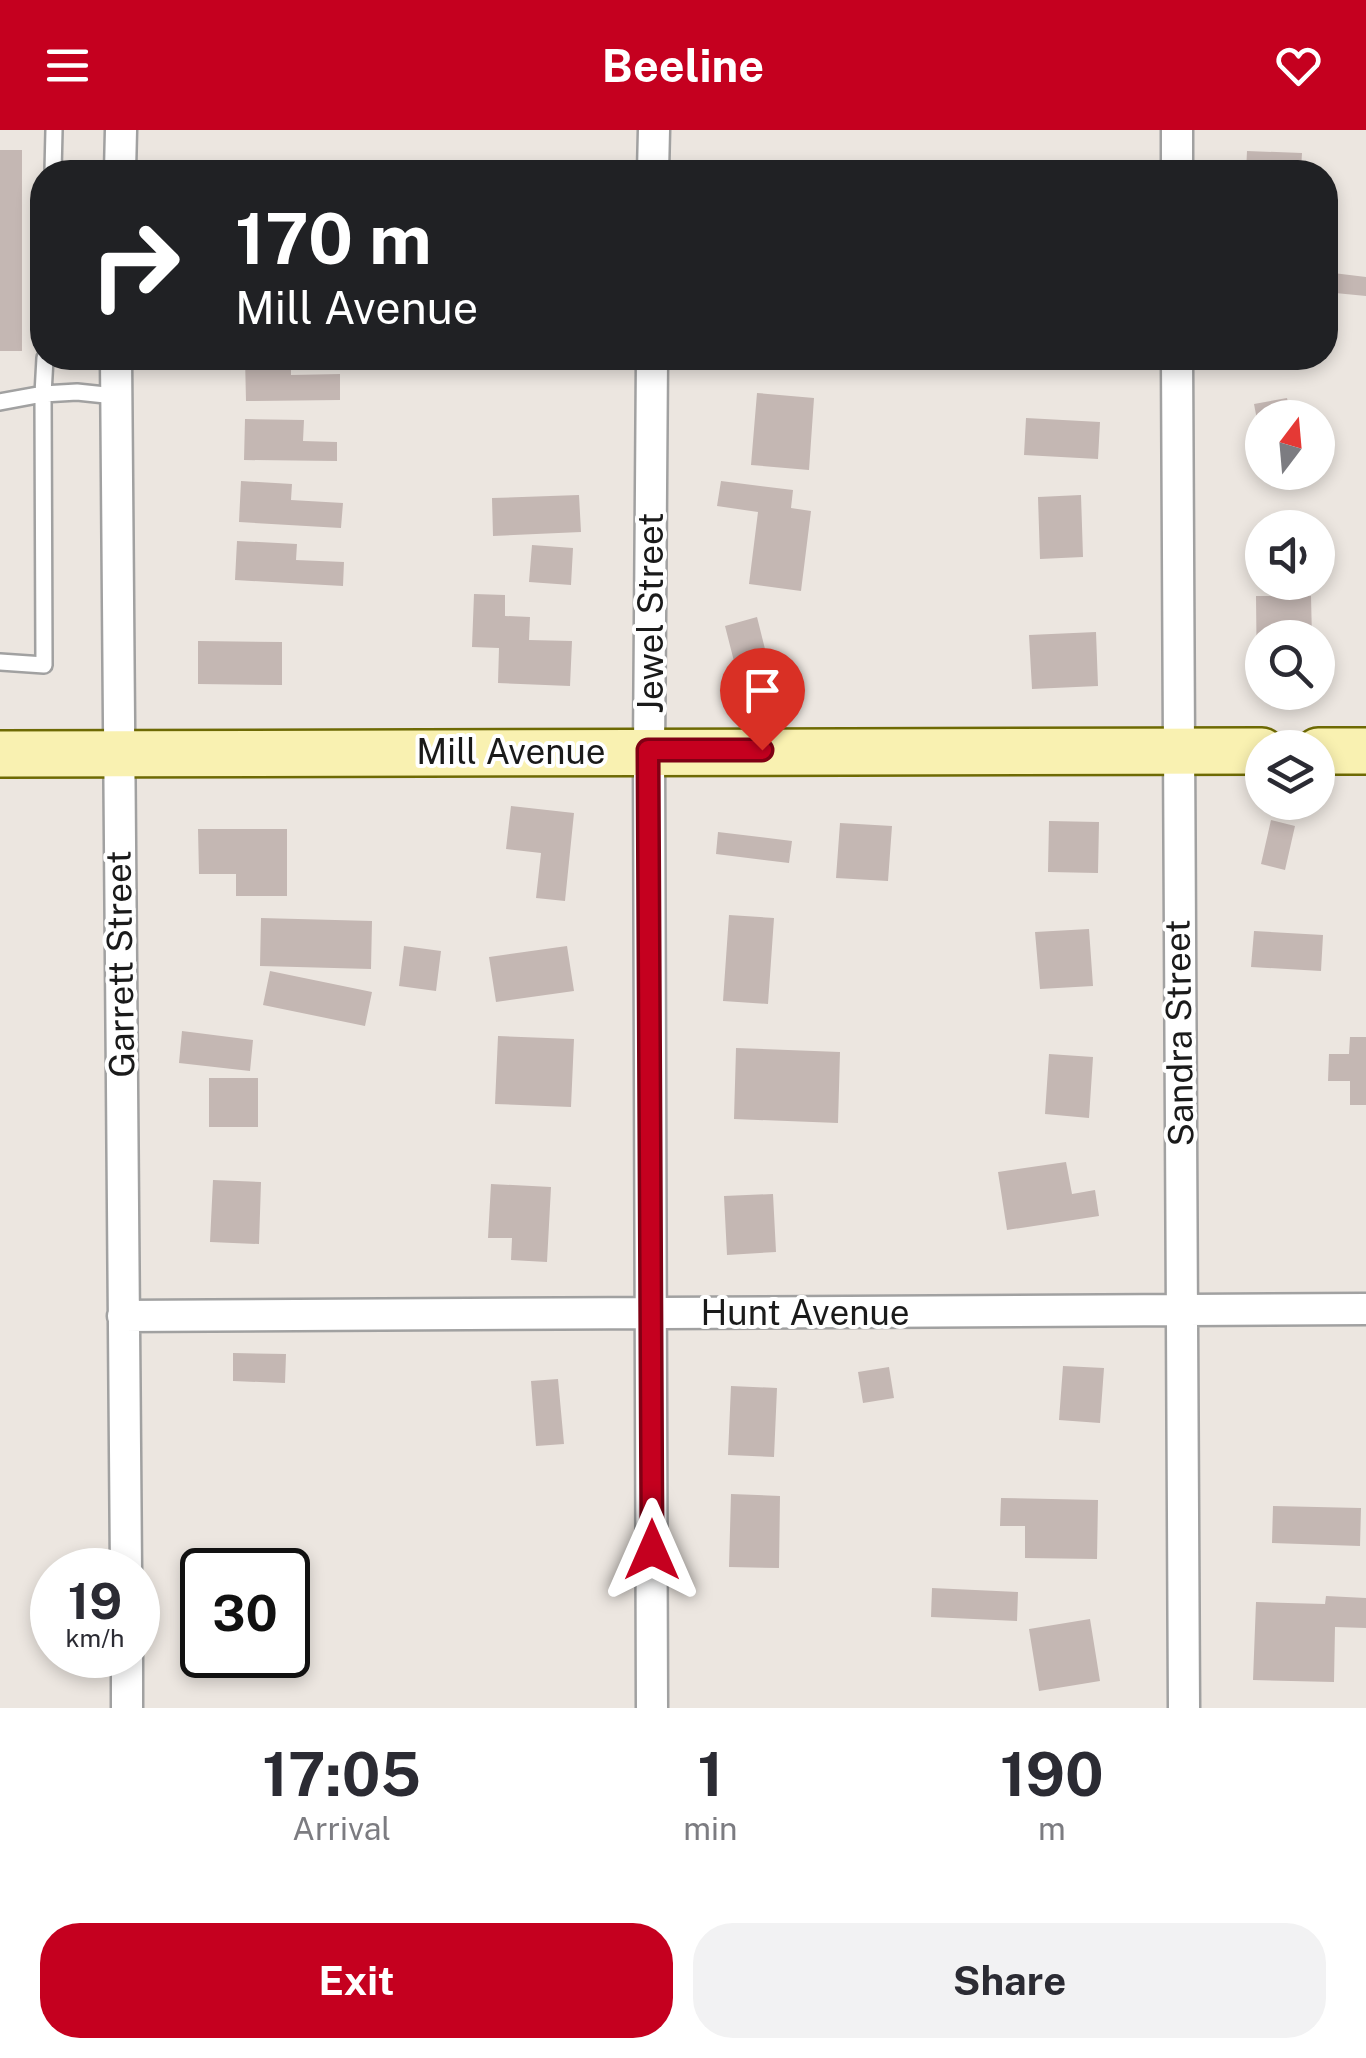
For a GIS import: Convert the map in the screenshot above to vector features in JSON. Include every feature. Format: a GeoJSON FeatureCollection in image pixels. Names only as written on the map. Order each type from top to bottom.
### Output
{"type":"FeatureCollection","features":[{"type":"Feature","properties":{"kind":"street"},"geometry":{"type":"LineString","coordinates":[[120,160],[121,130]]}},
{"type":"Feature","properties":{"kind":"street"},"geometry":{"type":"LineString","coordinates":[[653,160],[654,130]]}},
{"type":"Feature","properties":{"kind":"street"},"geometry":{"type":"LineString","coordinates":[[1176,130],[1176,160]]}},
{"type":"Feature","properties":{"kind":"street","name":"Garrett Street"},"geometry":{"type":"LineString","coordinates":[[116,370],[126,1548]]}},
{"type":"Feature","properties":{"kind":"street","name":"Jewel Street"},"geometry":{"type":"LineString","coordinates":[[652,370],[648,750],[652,1708]]}},
{"type":"Feature","properties":{"kind":"street","name":"Sandra Street"},"geometry":{"type":"LineString","coordinates":[[1176,370],[1184,1708]]}},
{"type":"Feature","properties":{"kind":"street","name":"Mill Avenue"},"geometry":{"type":"LineString","coordinates":[[0,754],[1245,751]]}},
{"type":"Feature","properties":{"kind":"street"},"geometry":{"type":"LineString","coordinates":[[1335,751],[1366,751]]}},
{"type":"Feature","properties":{"kind":"street","name":"Hunt Avenue"},"geometry":{"type":"LineString","coordinates":[[123,1316],[1366,1309]]}},
{"type":"Feature","properties":{"kind":"street"},"geometry":{"type":"LineString","coordinates":[[126,1678],[127,1708]]}},
{"type":"Feature","properties":{"kind":"lane"},"geometry":{"type":"LineString","coordinates":[[53,160],[54,130]]}},
{"type":"Feature","properties":{"kind":"lane"},"geometry":{"type":"LineString","coordinates":[[0,662],[44,665],[45,370]]}},
{"type":"Feature","properties":{"kind":"lane"},"geometry":{"type":"LineString","coordinates":[[0,402],[76,392],[115,396]]}},
{"type":"Feature","properties":{"kind":"building"},"geometry":{"type":"Polygon","coordinates":[[[0,150],[22,150],[22,351],[0,351],[0,150]]]}},
{"type":"Feature","properties":{"kind":"building"},"geometry":{"type":"Polygon","coordinates":[[[1247,151],[1302,153],[1302,160],[1247,160],[1247,151]]]}},
{"type":"Feature","properties":{"kind":"building"},"geometry":{"type":"Polygon","coordinates":[[[1338,274],[1366,277],[1366,296],[1338,293],[1338,274]]]}},
{"type":"Feature","properties":{"kind":"building"},"geometry":{"type":"Polygon","coordinates":[[[245,370],[291,370],[291,375],[340,374],[340,400],[246,401],[245,370]]]}},
{"type":"Feature","properties":{"kind":"building"},"geometry":{"type":"Polygon","coordinates":[[[757,393],[814,398],[809,470],[751,465],[757,393]]]}},
{"type":"Feature","properties":{"kind":"building"},"geometry":{"type":"Polygon","coordinates":[[[1026,418],[1100,422],[1098,459],[1024,455],[1026,418]]]}},
{"type":"Feature","properties":{"kind":"building"},"geometry":{"type":"Polygon","coordinates":[[[245,419],[304,420],[303,441],[337,442],[337,461],[244,460],[245,419]]]}},
{"type":"Feature","properties":{"kind":"building"},"geometry":{"type":"Polygon","coordinates":[[[241,481],[292,484],[291,500],[343,503],[341,528],[239,522],[241,481]]]}},
{"type":"Feature","properties":{"kind":"building"},"geometry":{"type":"Polygon","coordinates":[[[721,481],[793,490],[791,508],[811,511],[801,591],[749,584],[758,512],[717,506],[721,481]]]}},
{"type":"Feature","properties":{"kind":"building"},"geometry":{"type":"Polygon","coordinates":[[[579,495],[581,532],[493,536],[492,498],[579,495]]]}},
{"type":"Feature","properties":{"kind":"building"},"geometry":{"type":"Polygon","coordinates":[[[1081,495],[1083,557],[1040,559],[1038,497],[1081,495]]]}},
{"type":"Feature","properties":{"kind":"building"},"geometry":{"type":"Polygon","coordinates":[[[237,541],[297,544],[296,560],[344,562],[343,586],[235,580],[237,541]]]}},
{"type":"Feature","properties":{"kind":"building"},"geometry":{"type":"Polygon","coordinates":[[[532,545],[573,548],[571,585],[529,582],[532,545]]]}},
{"type":"Feature","properties":{"kind":"building"},"geometry":{"type":"Polygon","coordinates":[[[474,594],[505,595],[505,616],[530,617],[529,640],[572,641],[570,686],[498,683],[499,648],[472,647],[474,594]]]}},
{"type":"Feature","properties":{"kind":"building"},"geometry":{"type":"Polygon","coordinates":[[[1256,600],[1311,600],[1312,620],[1256,620],[1256,600]]]}},
{"type":"Feature","properties":{"kind":"building"},"geometry":{"type":"Polygon","coordinates":[[[757,617],[771,673],[739,681],[725,626],[757,617]]]}},
{"type":"Feature","properties":{"kind":"building"},"geometry":{"type":"Polygon","coordinates":[[[1096,632],[1098,686],[1032,689],[1029,635],[1096,632]]]}},
{"type":"Feature","properties":{"kind":"building"},"geometry":{"type":"Polygon","coordinates":[[[198,641],[282,642],[282,685],[198,684],[198,641]]]}},
{"type":"Feature","properties":{"kind":"building"},"geometry":{"type":"Polygon","coordinates":[[[511,806],[574,813],[565,901],[536,898],[541,853],[506,849],[511,806]]]}},
{"type":"Feature","properties":{"kind":"building"},"geometry":{"type":"Polygon","coordinates":[[[1271,820],[1295,826],[1285,870],[1261,864],[1271,820]]]}},
{"type":"Feature","properties":{"kind":"building"},"geometry":{"type":"Polygon","coordinates":[[[1049,821],[1099,822],[1098,873],[1048,872],[1049,821]]]}},
{"type":"Feature","properties":{"kind":"building"},"geometry":{"type":"Polygon","coordinates":[[[840,823],[892,826],[888,881],[836,878],[840,823]]]}},
{"type":"Feature","properties":{"kind":"building"},"geometry":{"type":"Polygon","coordinates":[[[198,829],[287,829],[287,896],[236,896],[236,874],[199,874],[198,829]]]}},
{"type":"Feature","properties":{"kind":"building"},"geometry":{"type":"Polygon","coordinates":[[[718,832],[792,841],[789,863],[716,854],[718,832]]]}},
{"type":"Feature","properties":{"kind":"building"},"geometry":{"type":"Polygon","coordinates":[[[729,915],[774,918],[768,1004],[723,1001],[729,915]]]}},
{"type":"Feature","properties":{"kind":"building"},"geometry":{"type":"Polygon","coordinates":[[[261,918],[372,921],[371,969],[260,966],[261,918]]]}},
{"type":"Feature","properties":{"kind":"building"},"geometry":{"type":"Polygon","coordinates":[[[1089,929],[1093,986],[1040,989],[1035,932],[1089,929]]]}},
{"type":"Feature","properties":{"kind":"building"},"geometry":{"type":"Polygon","coordinates":[[[1254,931],[1323,935],[1321,971],[1251,967],[1254,931]]]}},
{"type":"Feature","properties":{"kind":"building"},"geometry":{"type":"Polygon","coordinates":[[[404,946],[441,951],[436,991],[399,986],[404,946]]]}},
{"type":"Feature","properties":{"kind":"building"},"geometry":{"type":"Polygon","coordinates":[[[567,946],[574,991],[496,1002],[489,957],[567,946]]]}},
{"type":"Feature","properties":{"kind":"building"},"geometry":{"type":"Polygon","coordinates":[[[270,971],[372,992],[365,1026],[263,1005],[270,971]]]}},
{"type":"Feature","properties":{"kind":"building"},"geometry":{"type":"Polygon","coordinates":[[[182,1031],[253,1040],[250,1071],[179,1063],[182,1031]]]}},
{"type":"Feature","properties":{"kind":"building"},"geometry":{"type":"Polygon","coordinates":[[[498,1036],[574,1039],[571,1107],[495,1104],[498,1036]]]}},
{"type":"Feature","properties":{"kind":"building"},"geometry":{"type":"Polygon","coordinates":[[[1350,1037],[1366,1037],[1366,1105],[1350,1105],[1350,1081],[1328,1081],[1329,1054],[1349,1054],[1350,1037]]]}},
{"type":"Feature","properties":{"kind":"building"},"geometry":{"type":"Polygon","coordinates":[[[736,1048],[840,1052],[838,1123],[734,1119],[736,1048]]]}},
{"type":"Feature","properties":{"kind":"building"},"geometry":{"type":"Polygon","coordinates":[[[1049,1054],[1093,1057],[1089,1118],[1045,1114],[1049,1054]]]}},
{"type":"Feature","properties":{"kind":"building"},"geometry":{"type":"Polygon","coordinates":[[[209,1078],[258,1078],[258,1127],[209,1127],[209,1078]]]}},
{"type":"Feature","properties":{"kind":"building"},"geometry":{"type":"Polygon","coordinates":[[[1066,1162],[1072,1194],[1095,1190],[1099,1216],[1007,1230],[998,1172],[1066,1162]]]}},
{"type":"Feature","properties":{"kind":"building"},"geometry":{"type":"Polygon","coordinates":[[[213,1180],[261,1182],[259,1244],[210,1242],[213,1180]]]}},
{"type":"Feature","properties":{"kind":"building"},"geometry":{"type":"Polygon","coordinates":[[[491,1184],[551,1187],[547,1262],[511,1260],[512,1238],[488,1238],[491,1184]]]}},
{"type":"Feature","properties":{"kind":"building"},"geometry":{"type":"Polygon","coordinates":[[[773,1194],[776,1252],[727,1255],[724,1196],[773,1194]]]}},
{"type":"Feature","properties":{"kind":"building"},"geometry":{"type":"Polygon","coordinates":[[[233,1353],[286,1354],[285,1383],[233,1381],[233,1353]]]}},
{"type":"Feature","properties":{"kind":"building"},"geometry":{"type":"Polygon","coordinates":[[[1063,1366],[1104,1368],[1100,1423],[1059,1420],[1063,1366]]]}},
{"type":"Feature","properties":{"kind":"building"},"geometry":{"type":"Polygon","coordinates":[[[889,1367],[894,1398],[863,1403],[858,1372],[889,1367]]]}},
{"type":"Feature","properties":{"kind":"building"},"geometry":{"type":"Polygon","coordinates":[[[558,1379],[564,1444],[536,1446],[531,1381],[558,1379]]]}},
{"type":"Feature","properties":{"kind":"building"},"geometry":{"type":"Polygon","coordinates":[[[731,1386],[777,1388],[774,1457],[728,1455],[731,1386]]]}},
{"type":"Feature","properties":{"kind":"building"},"geometry":{"type":"Polygon","coordinates":[[[731,1494],[780,1496],[779,1568],[729,1567],[731,1494]]]}},
{"type":"Feature","properties":{"kind":"building"},"geometry":{"type":"Polygon","coordinates":[[[1001,1498],[1098,1500],[1097,1559],[1025,1558],[1025,1526],[1000,1526],[1001,1498]]]}},
{"type":"Feature","properties":{"kind":"building"},"geometry":{"type":"Polygon","coordinates":[[[1273,1506],[1361,1508],[1360,1546],[1272,1543],[1273,1506]]]}},
{"type":"Feature","properties":{"kind":"building"},"geometry":{"type":"Polygon","coordinates":[[[932,1588],[1018,1592],[1017,1621],[931,1617],[932,1588]]]}},
{"type":"Feature","properties":{"kind":"building"},"geometry":{"type":"Polygon","coordinates":[[[1326,1596],[1366,1598],[1366,1628],[1335,1627],[1334,1682],[1253,1680],[1256,1602],[1325,1604],[1326,1596]]]}},
{"type":"Feature","properties":{"kind":"building"},"geometry":{"type":"Polygon","coordinates":[[[1090,1619],[1100,1681],[1039,1691],[1029,1629],[1090,1619]]]}},
{"type":"Feature","properties":{"kind":"route"},"geometry":{"type":"LineString","coordinates":[[652,1550],[648,750],[762,750]]}}]}
